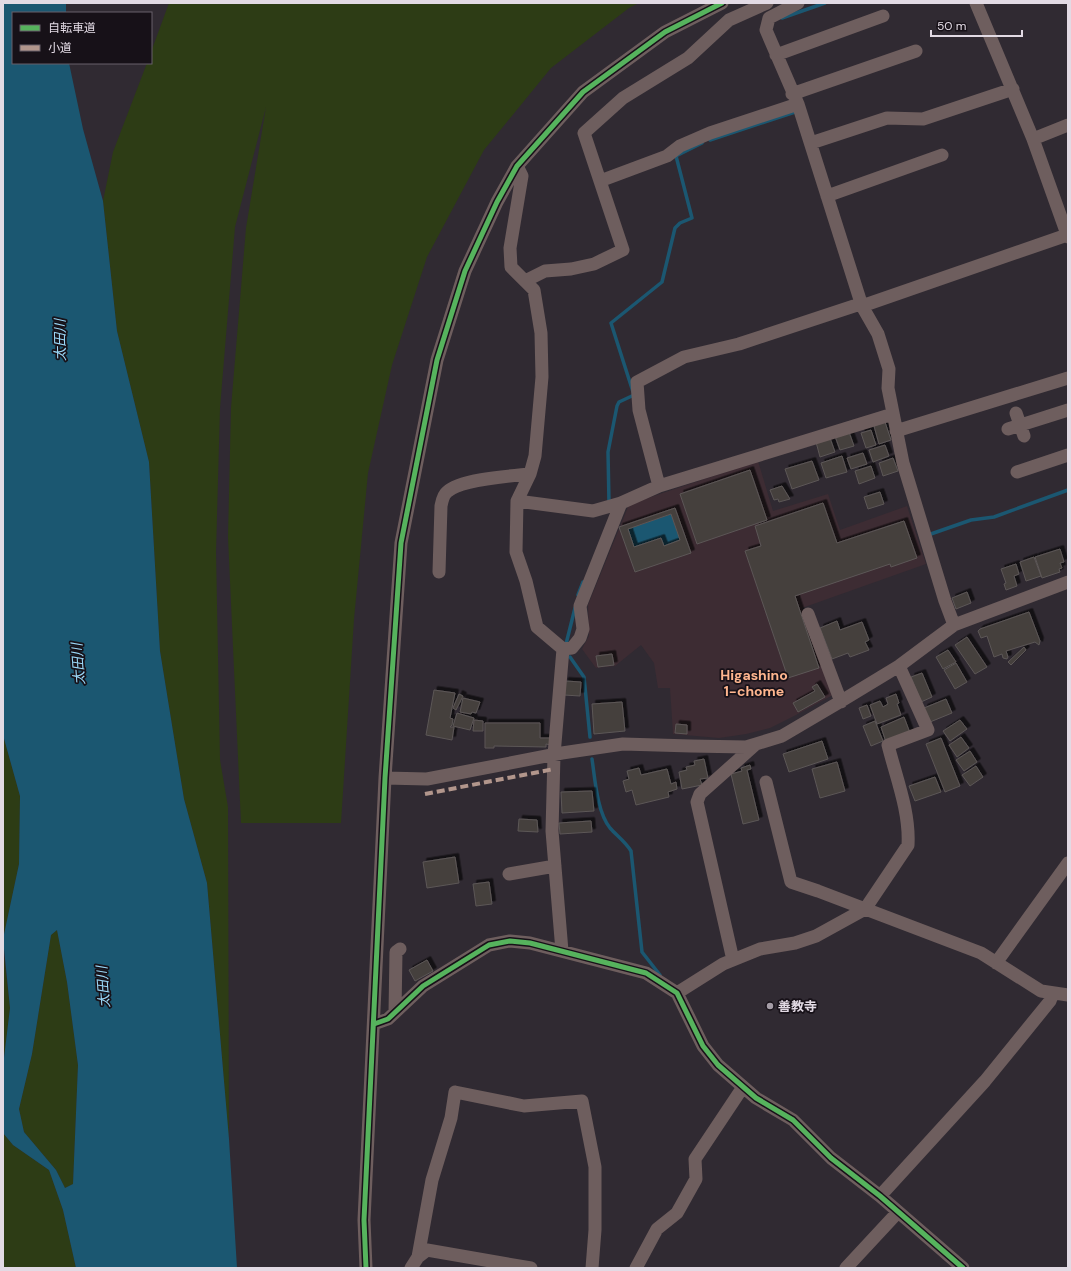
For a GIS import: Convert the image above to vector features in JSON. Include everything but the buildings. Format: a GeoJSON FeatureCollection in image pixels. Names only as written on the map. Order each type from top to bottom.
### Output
{"type":"FeatureCollection","features":[{"type":"Feature","properties":{"kind":"street"},"geometry":{"type":"LineString","coordinates":[[366,1268],[364,1220],[385,778],[401,543],[437,360],[465,271],[497,202],[517,166],[583,92],[665,32],[722,3]]}},
{"type":"Feature","properties":{"kind":"street"},"geometry":{"type":"LineString","coordinates":[[525,281],[545,271],[571,269],[594,264],[623,250],[584,133],[623,98],[688,58],[729,20],[767,3]]}},
{"type":"Feature","properties":{"kind":"street"},"geometry":{"type":"LineString","coordinates":[[798,3],[770,18],[766,30],[795,99],[811,143],[862,306],[878,334],[889,369],[888,388],[903,463],[945,602],[954,625]]}},
{"type":"Feature","properties":{"kind":"street"},"geometry":{"type":"LineString","coordinates":[[659,486],[639,410],[637,382],[684,357],[739,344],[857,305],[862,306],[1068,236],[1062,201],[1033,139],[976,3]]}},
{"type":"Feature","properties":{"kind":"street"},"geometry":{"type":"LineString","coordinates":[[776,55],[883,16]]}},
{"type":"Feature","properties":{"kind":"street"},"geometry":{"type":"LineString","coordinates":[[600,181],[667,156],[680,146],[710,133],[916,51]]}},
{"type":"Feature","properties":{"kind":"street"},"geometry":{"type":"LineString","coordinates":[[811,143],[887,118],[923,119],[1013,89]]}},
{"type":"Feature","properties":{"kind":"street"},"geometry":{"type":"LineString","coordinates":[[1033,139],[1068,125]]}},
{"type":"Feature","properties":{"kind":"street"},"geometry":{"type":"LineString","coordinates":[[827,196],[942,155]]}},
{"type":"Feature","properties":{"kind":"street"},"geometry":{"type":"LineString","coordinates":[[517,166],[522,176],[510,248],[511,266],[534,290],[541,332],[542,377],[535,456],[530,474],[517,501],[516,552],[526,581],[537,627],[563,649],[572,648],[580,638],[582,629],[580,606],[621,503]]}},
{"type":"Feature","properties":{"kind":"street"},"geometry":{"type":"LineString","coordinates":[[896,431],[1068,378]]}},
{"type":"Feature","properties":{"kind":"street"},"geometry":{"type":"LineString","coordinates":[[1017,426],[1068,410]]}},
{"type":"Feature","properties":{"kind":"street"},"geometry":{"type":"LineString","coordinates":[[517,501],[593,511],[621,503],[659,486],[893,414]]}},
{"type":"Feature","properties":{"kind":"street"},"geometry":{"type":"LineString","coordinates":[[1017,472],[1068,455]]}},
{"type":"Feature","properties":{"kind":"street"},"geometry":{"type":"LineString","coordinates":[[439,572],[441,506],[447,491],[455,487],[486,478],[530,474]]}},
{"type":"Feature","properties":{"kind":"street"},"geometry":{"type":"LineString","coordinates":[[385,778],[427,779],[554,755],[623,744],[746,747],[782,736],[841,702],[899,666],[954,625],[1068,582]]}},
{"type":"Feature","properties":{"kind":"street"},"geometry":{"type":"LineString","coordinates":[[808,614],[841,702]]}},
{"type":"Feature","properties":{"kind":"street"},"geometry":{"type":"LineString","coordinates":[[562,951],[552,831],[554,755],[563,649]]}},
{"type":"Feature","properties":{"kind":"street"},"geometry":{"type":"LineString","coordinates":[[677,993],[723,964],[760,949],[795,943],[816,936],[865,909],[908,845],[903,804],[888,745],[928,730],[899,666]]}},
{"type":"Feature","properties":{"kind":"street"},"geometry":{"type":"LineString","coordinates":[[733,960],[697,802],[700,794],[756,744]]}},
{"type":"Feature","properties":{"kind":"street"},"geometry":{"type":"LineString","coordinates":[[766,782],[791,882],[981,953],[1041,991],[1068,995]]}},
{"type":"Feature","properties":{"kind":"street"},"geometry":{"type":"LineString","coordinates":[[996,963],[1068,862]]}},
{"type":"Feature","properties":{"kind":"street"},"geometry":{"type":"LineString","coordinates":[[509,874],[555,866]]}},
{"type":"Feature","properties":{"kind":"street"},"geometry":{"type":"LineString","coordinates":[[374,1024],[388,1018],[423,986],[489,945],[510,941],[530,943],[646,974],[677,993],[703,1046],[718,1065],[756,1098],[793,1120],[831,1158],[880,1196],[963,1268]]}},
{"type":"Feature","properties":{"kind":"street"},"geometry":{"type":"LineString","coordinates":[[395,1012],[396,952],[400,949]]}},
{"type":"Feature","properties":{"kind":"street"},"geometry":{"type":"LineString","coordinates":[[880,1196],[986,1081],[1050,1001],[1053,993]]}},
{"type":"Feature","properties":{"kind":"street"},"geometry":{"type":"LineString","coordinates":[[636,1268],[656,1229],[677,1213],[696,1179],[695,1160],[743,1087]]}},
{"type":"Feature","properties":{"kind":"street"},"geometry":{"type":"LineString","coordinates":[[415,1262],[432,1180],[450,1118],[455,1092],[524,1106],[582,1101],[595,1167],[595,1230],[592,1268]]}},
{"type":"Feature","properties":{"kind":"street"},"geometry":{"type":"LineString","coordinates":[[846,1268],[898,1212]]}},
{"type":"Feature","properties":{"kind":"street"},"geometry":{"type":"LineString","coordinates":[[415,1262],[427,1250],[531,1268]]}},
{"type":"Feature","properties":{"kind":"shaded area"},"geometry":{"type":"Polygon","coordinates":[[[758,461],[773,511],[828,494],[840,530],[907,506],[926,564],[802,608],[833,692],[831,696],[770,728],[746,734],[719,738],[673,734],[670,688],[658,688],[654,663],[641,645],[615,666],[596,668],[582,649],[589,636],[588,605],[628,507],[633,503],[758,461]]]}},
{"type":"Feature","properties":{"kind":"green space"},"geometry":{"type":"Polygon","coordinates":[[[169,3],[639,3],[629,8],[551,68],[484,150],[427,257],[392,365],[368,473],[354,619],[341,823],[241,823],[228,537],[231,408],[246,228],[266,107],[235,227],[220,408],[216,552],[220,760],[228,807],[229,1139],[207,883],[184,799],[160,651],[149,462],[117,331],[103,201],[113,152],[147,64],[152,64],[152,49],[169,3]]]}},
{"type":"Feature","properties":{"kind":"green space"},"geometry":{"type":"Polygon","coordinates":[[[3,735],[20,796],[19,864],[3,939],[3,735]]]}},
{"type":"Feature","properties":{"kind":"green space"},"geometry":{"type":"Polygon","coordinates":[[[57,930],[67,982],[78,1065],[73,1184],[65,1188],[56,1170],[24,1132],[19,1109],[32,1054],[51,935],[57,930]]]}},
{"type":"Feature","properties":{"kind":"green space"},"geometry":{"type":"Polygon","coordinates":[[[3,948],[10,1008],[3,1066],[3,948]]]}},
{"type":"Feature","properties":{"kind":"green space"},"geometry":{"type":"Polygon","coordinates":[[[3,1133],[13,1145],[49,1170],[63,1210],[76,1268],[3,1268],[3,1133]]]}},
{"type":"Feature","properties":{"kind":"water","name":"太田川"},"geometry":{"type":"Polygon","coordinates":[[[3,3],[66,3],[66,12],[12,12],[12,64],[69,64],[83,129],[103,201],[117,331],[149,462],[160,651],[184,799],[207,883],[229,1139],[237,1268],[76,1268],[63,1210],[49,1170],[13,1145],[3,1133],[3,1066],[10,1008],[3,939],[19,864],[20,796],[3,735],[3,3]],[[57,930],[51,935],[32,1054],[19,1109],[24,1132],[56,1170],[65,1188],[73,1184],[78,1065],[67,982],[57,930]]]}},
{"type":"Feature","properties":{"kind":"water"},"geometry":{"type":"Polygon","coordinates":[[[671,514],[680,540],[664,546],[660,538],[634,547],[628,529],[671,514]]]}},
{"type":"Feature","properties":{"kind":"waterway"},"geometry":{"type":"LineString","coordinates":[[782,18],[825,3]]}},
{"type":"Feature","properties":{"kind":"waterway"},"geometry":{"type":"LineString","coordinates":[[710,140],[795,112]]}},
{"type":"Feature","properties":{"kind":"waterway"},"geometry":{"type":"LineString","coordinates":[[609,503],[608,452],[617,406],[619,402],[634,395],[611,323],[662,282],[675,228],[680,223],[692,218],[676,156],[702,143]]}},
{"type":"Feature","properties":{"kind":"waterway"},"geometry":{"type":"LineString","coordinates":[[928,535],[971,520],[994,517],[1068,490]]}},
{"type":"Feature","properties":{"kind":"waterway"},"geometry":{"type":"LineString","coordinates":[[578,595],[583,582]]}},
{"type":"Feature","properties":{"kind":"waterway"},"geometry":{"type":"LineString","coordinates":[[566,644],[575,608]]}},
{"type":"Feature","properties":{"kind":"waterway"},"geometry":{"type":"LineString","coordinates":[[570,657],[584,677],[590,737]]}},
{"type":"Feature","properties":{"kind":"waterway"},"geometry":{"type":"LineString","coordinates":[[592,759],[597,795],[602,813],[610,828],[624,841],[631,851],[642,952],[660,975]]}},
{"type":"Feature","properties":{"kind":"marked path"},"geometry":{"type":"LineString","coordinates":[[425,794],[554,769]]}},
{"type":"Feature","properties":{"kind":"cycle path"},"geometry":{"type":"LineString","coordinates":[[366,1268],[364,1220],[385,778],[401,543],[437,360],[465,271],[497,202],[517,166],[583,92],[665,32],[722,3]]}},
{"type":"Feature","properties":{"kind":"cycle path"},"geometry":{"type":"LineString","coordinates":[[374,1024],[388,1019],[423,986],[489,945],[510,941],[530,943],[646,973],[677,993],[703,1046],[718,1065],[756,1098],[793,1120],[831,1158],[880,1196],[963,1268]]}},
{"type":"Feature","properties":{"kind":"place","name":"善教寺"},"geometry":{"type":"Point","coordinates":[770,1006]}},
{"type":"Feature","properties":{"kind":"district","name":"Higashino 1-chome"},"geometry":{"type":"Point","coordinates":[754,684]}}]}
